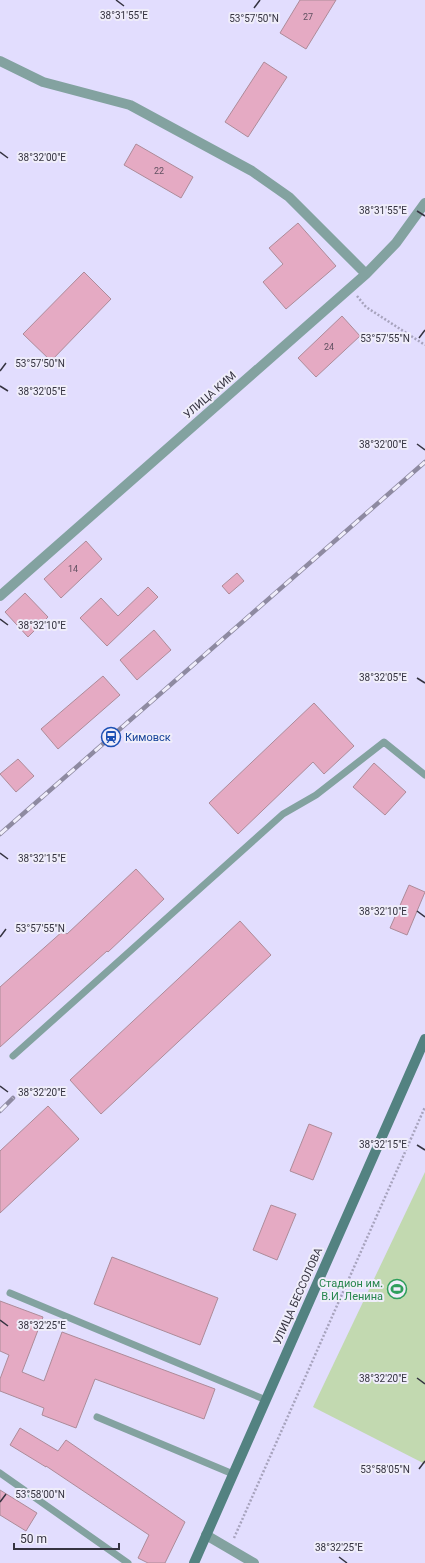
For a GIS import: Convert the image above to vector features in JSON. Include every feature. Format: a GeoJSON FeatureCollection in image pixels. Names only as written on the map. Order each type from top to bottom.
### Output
{"type":"FeatureCollection","features":[{"type":"Feature","properties":{"kind":"main road","name":"УЛИЦА БЕССОЛОВА"},"geometry":{"type":"LineString","coordinates":[[194,1563],[425,1039]]}},
{"type":"Feature","properties":{"kind":"street"},"geometry":{"type":"LineString","coordinates":[[0,62],[43,82],[130,105],[252,171],[289,197],[366,274]]}},
{"type":"Feature","properties":{"kind":"street","name":"УЛИЦА КИМ"},"geometry":{"type":"LineString","coordinates":[[0,596],[351,288],[396,242],[425,203]]}},
{"type":"Feature","properties":{"kind":"street"},"geometry":{"type":"LineString","coordinates":[[206,1535],[254,1563]]}},
{"type":"Feature","properties":{"kind":"lane"},"geometry":{"type":"LineString","coordinates":[[12,1056],[283,814],[316,795],[384,742],[425,775]]}},
{"type":"Feature","properties":{"kind":"lane"},"geometry":{"type":"LineString","coordinates":[[10,1293],[266,1400]]}},
{"type":"Feature","properties":{"kind":"lane"},"geometry":{"type":"LineString","coordinates":[[97,1418],[234,1474]]}},
{"type":"Feature","properties":{"kind":"lane"},"geometry":{"type":"LineString","coordinates":[[0,1472],[126,1560],[128,1563]]}},
{"type":"Feature","properties":{"kind":"path"},"geometry":{"type":"LineString","coordinates":[[351,288],[366,307],[425,345]]}},
{"type":"Feature","properties":{"kind":"path"},"geometry":{"type":"LineString","coordinates":[[230,1548],[425,1107]]}},
{"type":"Feature","properties":{"kind":"green space","name":"Стадион им. В.И. Ленина"},"geometry":{"type":"Polygon","coordinates":[[[425,1172],[425,1464],[313,1407],[425,1172]]]}},
{"type":"Feature","properties":{"kind":"building"},"geometry":{"type":"Polygon","coordinates":[[[300,0],[336,0],[306,49],[280,33],[300,0]]]}},
{"type":"Feature","properties":{"kind":"building"},"geometry":{"type":"Polygon","coordinates":[[[264,62],[287,77],[248,137],[225,122],[264,62]]]}},
{"type":"Feature","properties":{"kind":"building"},"geometry":{"type":"Polygon","coordinates":[[[136,144],[193,177],[181,198],[124,165],[136,144]]]}},
{"type":"Feature","properties":{"kind":"building"},"geometry":{"type":"Polygon","coordinates":[[[298,223],[336,266],[286,309],[263,282],[283,264],[269,248],[298,223]]]}},
{"type":"Feature","properties":{"kind":"building"},"geometry":{"type":"Polygon","coordinates":[[[84,272],[111,299],[51,361],[23,334],[84,272]]]}},
{"type":"Feature","properties":{"kind":"building"},"geometry":{"type":"Polygon","coordinates":[[[342,316],[360,336],[316,377],[298,358],[342,316]]]}},
{"type":"Feature","properties":{"kind":"building"},"geometry":{"type":"Polygon","coordinates":[[[86,541],[102,559],[61,598],[44,579],[86,541]]]}},
{"type":"Feature","properties":{"kind":"building"},"geometry":{"type":"Polygon","coordinates":[[[237,573],[244,581],[229,594],[222,586],[237,573]]]}},
{"type":"Feature","properties":{"kind":"building"},"geometry":{"type":"Polygon","coordinates":[[[148,587],[158,597],[107,646],[80,618],[101,598],[118,616],[148,587]]]}},
{"type":"Feature","properties":{"kind":"building"},"geometry":{"type":"Polygon","coordinates":[[[25,593],[48,617],[28,637],[5,612],[25,593]]]}},
{"type":"Feature","properties":{"kind":"building"},"geometry":{"type":"Polygon","coordinates":[[[154,630],[171,650],[137,680],[120,660],[154,630]]]}},
{"type":"Feature","properties":{"kind":"building","name":"Кимовск"},"geometry":{"type":"Polygon","coordinates":[[[103,676],[120,695],[58,749],[41,729],[103,676]]]}},
{"type":"Feature","properties":{"kind":"building"},"geometry":{"type":"Polygon","coordinates":[[[314,703],[354,746],[324,774],[313,762],[238,834],[209,803],[314,703]]]}},
{"type":"Feature","properties":{"kind":"building"},"geometry":{"type":"Polygon","coordinates":[[[18,759],[34,776],[16,792],[0,774],[18,759]]]}},
{"type":"Feature","properties":{"kind":"building"},"geometry":{"type":"Polygon","coordinates":[[[374,763],[406,792],[385,815],[353,787],[374,763]]]}},
{"type":"Feature","properties":{"kind":"building"},"geometry":{"type":"Polygon","coordinates":[[[136,869],[164,899],[108,952],[107,951],[0,1047],[0,987],[63,931],[67,934],[136,869]]]}},
{"type":"Feature","properties":{"kind":"building"},"geometry":{"type":"Polygon","coordinates":[[[409,885],[425,892],[407,935],[390,928],[409,885]]]}},
{"type":"Feature","properties":{"kind":"building"},"geometry":{"type":"Polygon","coordinates":[[[240,921],[271,955],[101,1114],[70,1080],[240,921]]]}},
{"type":"Feature","properties":{"kind":"building"},"geometry":{"type":"Polygon","coordinates":[[[48,1106],[79,1139],[0,1213],[0,1151],[48,1106]]]}},
{"type":"Feature","properties":{"kind":"building"},"geometry":{"type":"Polygon","coordinates":[[[309,1124],[332,1133],[313,1180],[290,1171],[309,1124]]]}},
{"type":"Feature","properties":{"kind":"building"},"geometry":{"type":"Polygon","coordinates":[[[271,1205],[296,1214],[277,1260],[253,1250],[271,1205]]]}},
{"type":"Feature","properties":{"kind":"building"},"geometry":{"type":"Polygon","coordinates":[[[112,1257],[218,1298],[200,1345],[94,1304],[112,1257]]]}},
{"type":"Feature","properties":{"kind":"building"},"geometry":{"type":"Polygon","coordinates":[[[0,1301],[43,1317],[22,1372],[44,1381],[62,1332],[215,1389],[204,1419],[95,1379],[76,1428],[42,1415],[44,1408],[0,1391],[0,1379],[9,1355],[0,1351],[0,1301]]]}},
{"type":"Feature","properties":{"kind":"building"},"geometry":{"type":"Polygon","coordinates":[[[20,1428],[58,1451],[66,1440],[185,1522],[165,1563],[148,1563],[138,1558],[149,1535],[46,1466],[10,1445],[20,1428]]]}},
{"type":"Feature","properties":{"kind":"building"},"geometry":{"type":"Polygon","coordinates":[[[0,1490],[37,1513],[26,1531],[0,1515],[0,1490]]]}},
{"type":"Feature","properties":{"kind":"railway"},"geometry":{"type":"LineString","coordinates":[[0,834],[425,462]]}},
{"type":"Feature","properties":{"kind":"railway"},"geometry":{"type":"LineString","coordinates":[[0,1111],[13,1098]]}},
{"type":"Feature","properties":{"kind":"place","name":"Кимовск"},"geometry":{"type":"Point","coordinates":[111,737]}},
{"type":"Feature","properties":{"kind":"place","name":"Стадион им. В.И. Ленина"},"geometry":{"type":"Point","coordinates":[397,1289]}}]}
